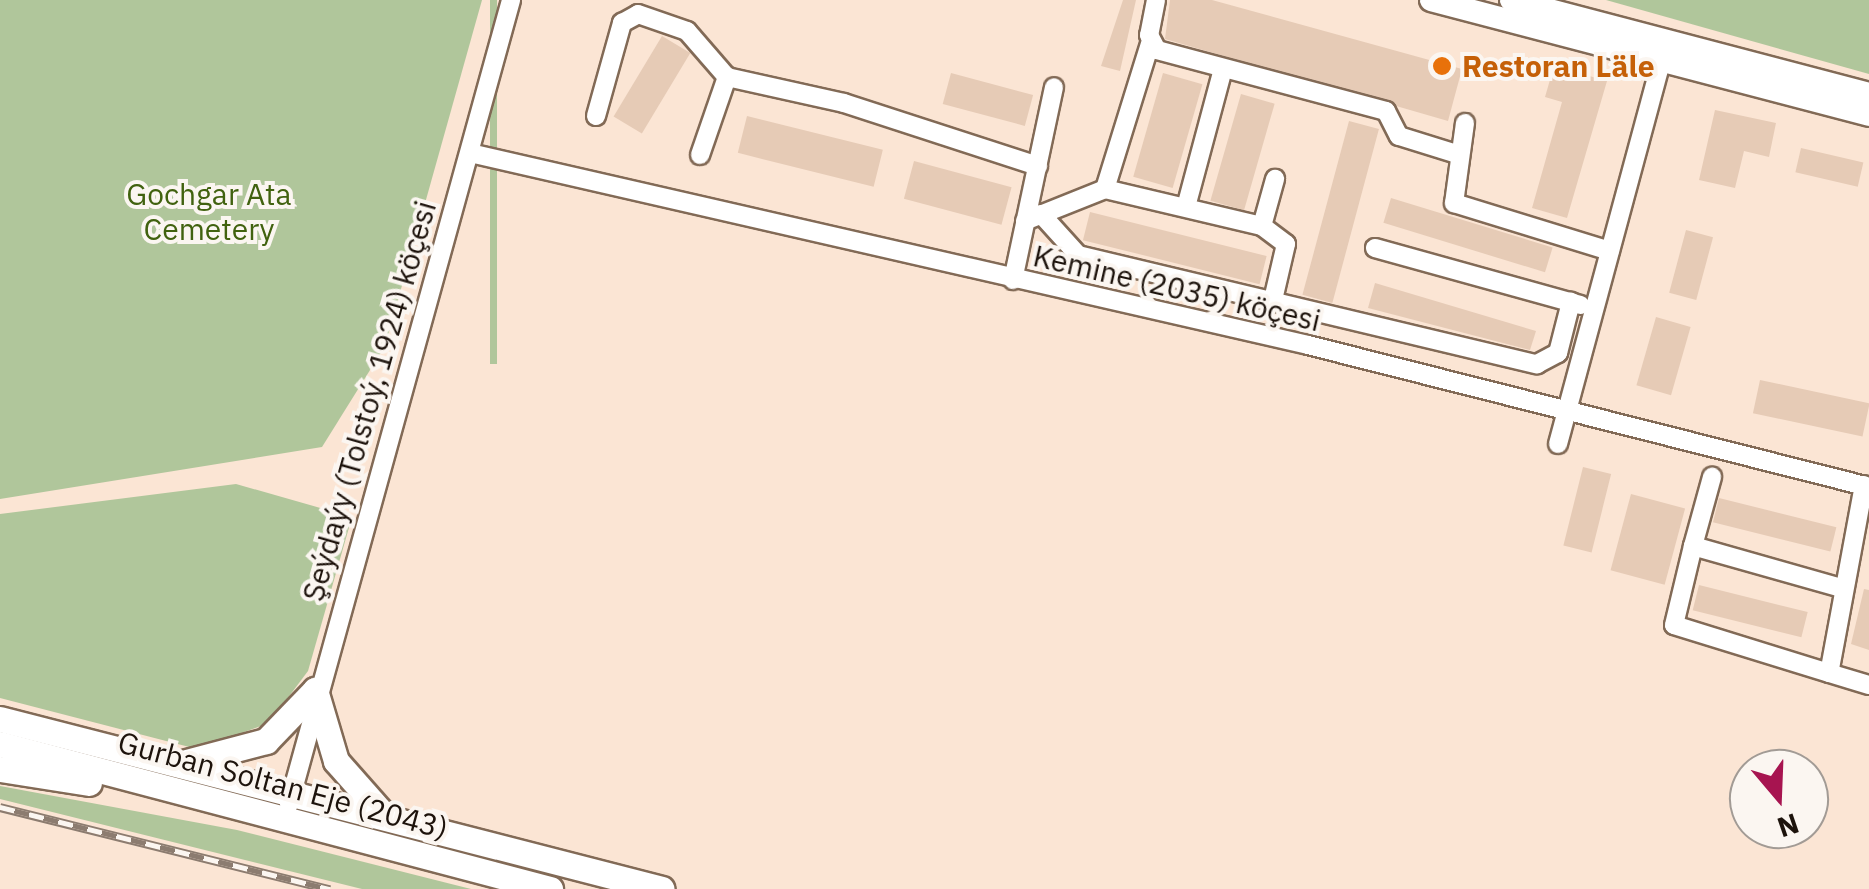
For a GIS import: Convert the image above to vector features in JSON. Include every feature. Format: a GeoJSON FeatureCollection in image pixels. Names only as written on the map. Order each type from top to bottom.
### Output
{"type":"FeatureCollection","features":[{"type":"Feature","properties":{"kind":"highway","name":"Gurban Soltan Eje (2043)"},"geometry":{"type":"LineString","coordinates":[[180,764],[266,741],[315,690]]}},
{"type":"Feature","properties":{"kind":"highway"},"geometry":{"type":"LineString","coordinates":[[315,690],[336,762],[394,821]]}},
{"type":"Feature","properties":{"kind":"highway","name":"Gurban Soltan Eje (2043)"},"geometry":{"type":"LineString","coordinates":[[0,718],[662,889]]}},
{"type":"Feature","properties":{"kind":"highway","name":"Gurban Soltan Eje (2043)"},"geometry":{"type":"LineString","coordinates":[[0,744],[550,889]]}},
{"type":"Feature","properties":{"kind":"highway"},"geometry":{"type":"LineString","coordinates":[[0,768],[231,805]]}},
{"type":"Feature","properties":{"kind":"main road"},"geometry":{"type":"LineString","coordinates":[[1430,0],[1869,115]]}},
{"type":"Feature","properties":{"kind":"main road"},"geometry":{"type":"LineString","coordinates":[[1511,0],[1869,94]]}},
{"type":"Feature","properties":{"kind":"street","name":"Şeýdaýy (Tolstoý, 1924) köçesi"},"geometry":{"type":"LineString","coordinates":[[286,818],[315,690],[511,0]]}},
{"type":"Feature","properties":{"kind":"street"},"geometry":{"type":"LineString","coordinates":[[1105,189],[1150,44],[1156,0]]}},
{"type":"Feature","properties":{"kind":"street"},"geometry":{"type":"LineString","coordinates":[[596,116],[627,16],[687,32],[727,76],[844,102],[1038,166]]}},
{"type":"Feature","properties":{"kind":"street"},"geometry":{"type":"LineString","coordinates":[[1150,44],[1223,69],[1386,111],[1398,136],[1460,154]]}},
{"type":"Feature","properties":{"kind":"street"},"geometry":{"type":"LineString","coordinates":[[1558,444],[1661,61]]}},
{"type":"Feature","properties":{"kind":"street"},"geometry":{"type":"LineString","coordinates":[[1186,207],[1223,69]]}},
{"type":"Feature","properties":{"kind":"street"},"geometry":{"type":"LineString","coordinates":[[700,155],[727,76]]}},
{"type":"Feature","properties":{"kind":"street"},"geometry":{"type":"LineString","coordinates":[[1012,280],[1033,217],[1038,166],[1054,86]]}},
{"type":"Feature","properties":{"kind":"street"},"geometry":{"type":"LineString","coordinates":[[1464,123],[1454,203],[1610,251]]}},
{"type":"Feature","properties":{"kind":"street","name":"Kemine (2035) köçesi"},"geometry":{"type":"LineString","coordinates":[[470,154],[1567,411],[1866,486]]}},
{"type":"Feature","properties":{"kind":"street"},"geometry":{"type":"LineString","coordinates":[[1262,226],[1276,179]]}},
{"type":"Feature","properties":{"kind":"street"},"geometry":{"type":"LineString","coordinates":[[1033,217],[1105,189],[1262,226],[1286,244],[1273,300]]}},
{"type":"Feature","properties":{"kind":"street"},"geometry":{"type":"LineString","coordinates":[[1033,217],[1078,255],[1538,364],[1558,353],[1571,302]]}},
{"type":"Feature","properties":{"kind":"street"},"geometry":{"type":"LineString","coordinates":[[1375,248],[1594,310]]}},
{"type":"Feature","properties":{"kind":"street"},"geometry":{"type":"LineString","coordinates":[[1712,477],[1676,630],[1869,685]]}},
{"type":"Feature","properties":{"kind":"street"},"geometry":{"type":"LineString","coordinates":[[1829,673],[1838,587],[1866,486]]}},
{"type":"Feature","properties":{"kind":"street"},"geometry":{"type":"LineString","coordinates":[[1694,546],[1838,587]]}},
{"type":"Feature","properties":{"kind":"green space","name":"Gochgar Ata Cemetery"},"geometry":{"type":"Polygon","coordinates":[[[0,0],[482,0],[385,346],[322,447],[0,499],[0,0]]]}},
{"type":"Feature","properties":{"kind":"green space"},"geometry":{"type":"Polygon","coordinates":[[[490,0],[497,0],[497,364],[490,364],[490,0]]]}},
{"type":"Feature","properties":{"kind":"green space"},"geometry":{"type":"Polygon","coordinates":[[[1606,0],[1869,0],[1869,74],[1606,0]]]}},
{"type":"Feature","properties":{"kind":"green space"},"geometry":{"type":"Polygon","coordinates":[[[236,484],[352,517],[308,671],[269,723],[197,749],[0,698],[0,514],[236,484]]]}},
{"type":"Feature","properties":{"kind":"green space"},"geometry":{"type":"Polygon","coordinates":[[[0,786],[237,830],[471,889],[362,889],[0,799],[0,786]]]}},
{"type":"Feature","properties":{"kind":"building"},"geometry":{"type":"Polygon","coordinates":[[[1123,0],[1136,0],[1120,71],[1101,66],[1123,0]]]}},
{"type":"Feature","properties":{"kind":"building"},"geometry":{"type":"Polygon","coordinates":[[[1170,0],[1212,0],[1462,69],[1448,121],[1165,39],[1170,0]]]}},
{"type":"Feature","properties":{"kind":"building"},"geometry":{"type":"Polygon","coordinates":[[[662,36],[690,53],[642,134],[614,117],[662,36]]]}},
{"type":"Feature","properties":{"kind":"building"},"geometry":{"type":"Polygon","coordinates":[[[1554,66],[1607,81],[1567,218],[1532,208],[1562,102],[1545,97],[1554,66]]]}},
{"type":"Feature","properties":{"kind":"building"},"geometry":{"type":"Polygon","coordinates":[[[951,73],[1033,95],[1025,126],[943,104],[951,73]]]}},
{"type":"Feature","properties":{"kind":"building"},"geometry":{"type":"Polygon","coordinates":[[[1163,73],[1202,84],[1173,188],[1133,177],[1163,73]]]}},
{"type":"Feature","properties":{"kind":"building"},"geometry":{"type":"Polygon","coordinates":[[[1241,94],[1275,104],[1244,210],[1210,201],[1241,94]]]}},
{"type":"Feature","properties":{"kind":"building"},"geometry":{"type":"Polygon","coordinates":[[[1715,110],[1776,123],[1769,157],[1744,151],[1735,188],[1699,180],[1715,110]]]}},
{"type":"Feature","properties":{"kind":"building"},"geometry":{"type":"Polygon","coordinates":[[[747,116],[883,150],[874,187],[738,153],[747,116]]]}},
{"type":"Feature","properties":{"kind":"building"},"geometry":{"type":"Polygon","coordinates":[[[1349,121],[1379,129],[1332,303],[1302,295],[1349,121]]]}},
{"type":"Feature","properties":{"kind":"building"},"geometry":{"type":"Polygon","coordinates":[[[1801,148],[1863,162],[1858,187],[1795,172],[1801,148]]]}},
{"type":"Feature","properties":{"kind":"building"},"geometry":{"type":"Polygon","coordinates":[[[914,161],[1012,187],[1001,225],[904,199],[914,161]]]}},
{"type":"Feature","properties":{"kind":"building"},"geometry":{"type":"Polygon","coordinates":[[[1391,198],[1553,247],[1545,272],[1383,223],[1391,198]]]}},
{"type":"Feature","properties":{"kind":"building"},"geometry":{"type":"Polygon","coordinates":[[[1090,212],[1267,256],[1260,284],[1083,240],[1090,212]]]}},
{"type":"Feature","properties":{"kind":"building"},"geometry":{"type":"Polygon","coordinates":[[[1686,230],[1713,237],[1696,300],[1669,293],[1686,230]]]}},
{"type":"Feature","properties":{"kind":"building"},"geometry":{"type":"Polygon","coordinates":[[[1375,283],[1536,331],[1530,350],[1368,308],[1375,283]]]}},
{"type":"Feature","properties":{"kind":"building"},"geometry":{"type":"Polygon","coordinates":[[[1656,317],[1691,327],[1671,395],[1636,385],[1656,317]]]}},
{"type":"Feature","properties":{"kind":"building"},"geometry":{"type":"Polygon","coordinates":[[[1760,380],[1869,403],[1862,437],[1753,413],[1760,380]]]}},
{"type":"Feature","properties":{"kind":"building"},"geometry":{"type":"Polygon","coordinates":[[[1583,467],[1611,474],[1592,553],[1563,546],[1583,467]]]}},
{"type":"Feature","properties":{"kind":"building"},"geometry":{"type":"Polygon","coordinates":[[[1631,494],[1685,508],[1665,585],[1611,570],[1631,494]]]}},
{"type":"Feature","properties":{"kind":"building"},"geometry":{"type":"Polygon","coordinates":[[[1719,498],[1836,527],[1830,552],[1713,522],[1719,498]]]}},
{"type":"Feature","properties":{"kind":"building"},"geometry":{"type":"Polygon","coordinates":[[[1699,585],[1808,612],[1801,637],[1693,610],[1699,585]]]}},
{"type":"Feature","properties":{"kind":"building"},"geometry":{"type":"Polygon","coordinates":[[[1864,589],[1869,590],[1869,650],[1851,644],[1864,589]]]}},
{"type":"Feature","properties":{"kind":"railway"},"geometry":{"type":"LineString","coordinates":[[0,807],[330,889]]}},
{"type":"Feature","properties":{"kind":"place","name":"Restoran Läle"},"geometry":{"type":"Point","coordinates":[1442,66]}}]}
